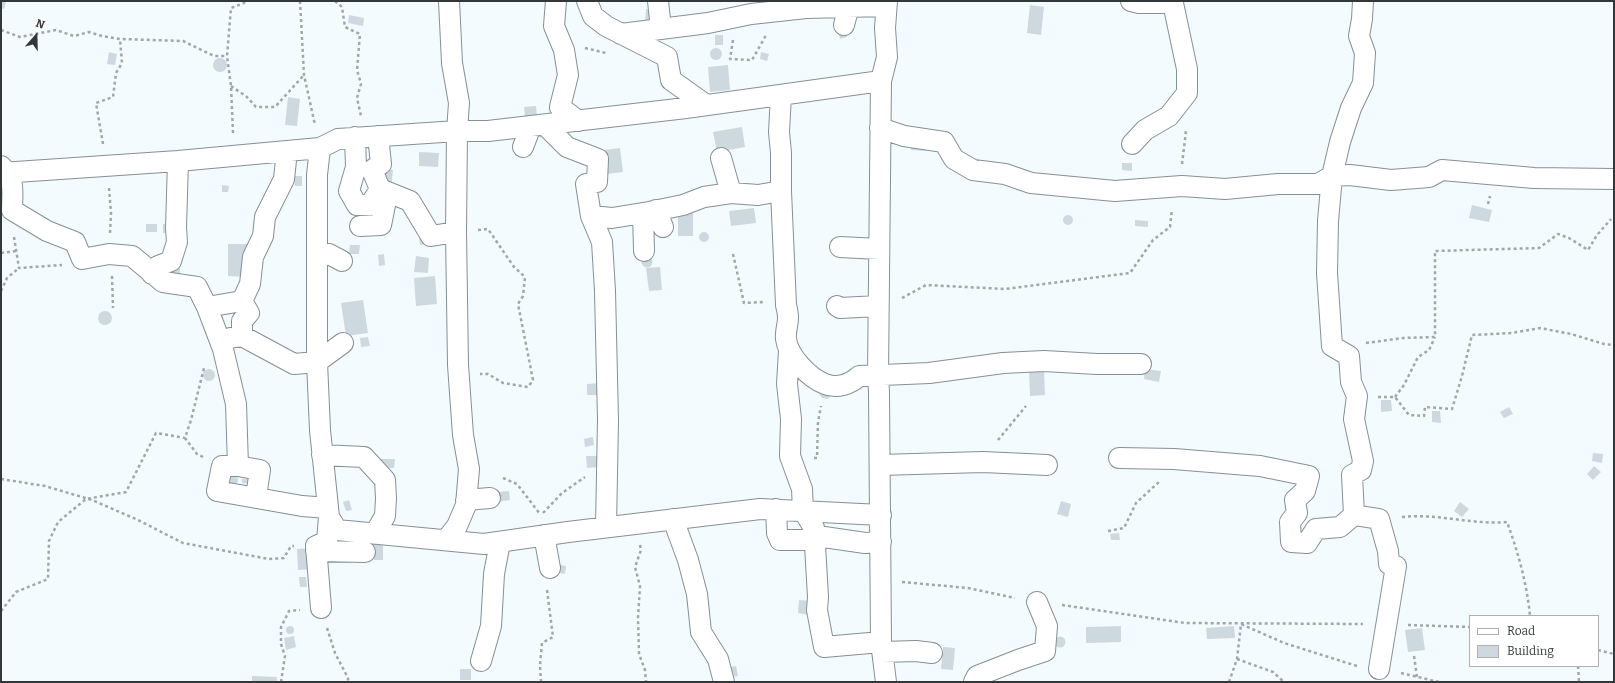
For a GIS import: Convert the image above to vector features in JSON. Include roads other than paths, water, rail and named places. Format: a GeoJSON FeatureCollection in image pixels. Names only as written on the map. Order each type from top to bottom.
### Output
{"type":"FeatureCollection","features":[{"type":"Feature","properties":{"kind":"street"},"geometry":{"type":"LineString","coordinates":[[446,540],[457,526],[466,505],[469,469],[463,435],[458,365],[456,232],[457,131],[459,103],[452,63],[449,1]]}},
{"type":"Feature","properties":{"kind":"street"},"geometry":{"type":"LineString","coordinates":[[556,1],[554,26],[564,50],[568,75],[560,107],[578,120]]}},
{"type":"Feature","properties":{"kind":"street"},"geometry":{"type":"LineString","coordinates":[[587,1],[593,16],[606,26],[667,58],[671,80],[706,105]]}},
{"type":"Feature","properties":{"kind":"street"},"geometry":{"type":"LineString","coordinates":[[658,1],[661,29]]}},
{"type":"Feature","properties":{"kind":"street"},"geometry":{"type":"LineString","coordinates":[[1131,1],[1139,3],[1173,3],[1187,69],[1187,93],[1169,116],[1145,130],[1132,144]]}},
{"type":"Feature","properties":{"kind":"street"},"geometry":{"type":"LineString","coordinates":[[1354,515],[1352,475],[1361,470],[1363,461],[1354,419],[1357,396],[1351,382],[1349,356],[1332,346],[1327,274],[1328,221],[1332,176],[1340,142],[1351,108],[1363,83],[1365,53],[1359,36],[1363,1]]}},
{"type":"Feature","properties":{"kind":"street"},"geometry":{"type":"LineString","coordinates":[[621,34],[708,23],[764,12],[887,3],[885,28],[887,58],[880,81],[878,306],[882,647],[886,682]]}},
{"type":"Feature","properties":{"kind":"street"},"geometry":{"type":"LineString","coordinates":[[844,26],[849,6]]}},
{"type":"Feature","properties":{"kind":"street"},"geometry":{"type":"LineString","coordinates":[[3,170],[178,161],[209,166],[234,155],[320,148],[338,139],[457,131],[488,131],[538,126],[880,81]]}},
{"type":"Feature","properties":{"kind":"street"},"geometry":{"type":"LineString","coordinates":[[781,94],[779,132],[786,301],[788,316],[786,338],[789,351],[787,384],[791,419],[790,456],[802,488],[803,510],[814,528],[818,597],[817,610],[824,647],[882,647],[932,653]]}},
{"type":"Feature","properties":{"kind":"street"},"geometry":{"type":"LineString","coordinates":[[523,147],[538,126]]}},
{"type":"Feature","properties":{"kind":"street"},"geometry":{"type":"LineString","coordinates":[[538,126],[567,147],[598,159],[597,182],[586,184],[591,216],[602,242],[605,290],[607,366],[606,527]]}},
{"type":"Feature","properties":{"kind":"street"},"geometry":{"type":"LineString","coordinates":[[880,128],[904,136],[944,142],[954,159],[973,170],[1005,174],[1031,183],[1115,191],[1182,186],[1225,189],[1278,184],[1318,184],[1332,176],[1350,175],[1391,180],[1429,177],[1442,170],[1534,178],[1614,179]]}},
{"type":"Feature","properties":{"kind":"street"},"geometry":{"type":"LineString","coordinates":[[360,226],[382,225],[385,205],[375,197],[372,170],[381,164],[366,137]]}},
{"type":"Feature","properties":{"kind":"street"},"geometry":{"type":"LineString","coordinates":[[366,137],[356,167],[350,192],[357,205],[375,197],[410,201],[431,236],[456,232]]}},
{"type":"Feature","properties":{"kind":"street"},"geometry":{"type":"LineString","coordinates":[[316,549],[327,541],[329,512],[320,430],[317,362],[317,175],[320,148]]}},
{"type":"Feature","properties":{"kind":"street"},"geometry":{"type":"LineString","coordinates":[[242,301],[250,284],[253,257],[263,236],[265,217],[284,179],[287,151]]}},
{"type":"Feature","properties":{"kind":"street"},"geometry":{"type":"LineString","coordinates":[[721,158],[731,193]]}},
{"type":"Feature","properties":{"kind":"street"},"geometry":{"type":"LineString","coordinates":[[152,274],[158,266],[170,261],[178,242],[176,228],[178,204],[178,161]]}},
{"type":"Feature","properties":{"kind":"street"},"geometry":{"type":"LineString","coordinates":[[3,170],[12,184],[12,210],[47,231],[75,242],[82,259],[109,254],[132,256],[163,282],[197,286],[220,341],[236,404],[230,466],[217,490],[329,512]]}},
{"type":"Feature","properties":{"kind":"street"},"geometry":{"type":"LineString","coordinates":[[591,216],[612,218],[654,217],[704,197],[731,193],[758,195],[781,191]]}},
{"type":"Feature","properties":{"kind":"street"},"geometry":{"type":"LineString","coordinates":[[644,251],[654,217]]}},
{"type":"Feature","properties":{"kind":"street"},"geometry":{"type":"LineString","coordinates":[[840,247],[879,249]]}},
{"type":"Feature","properties":{"kind":"street"},"geometry":{"type":"LineString","coordinates":[[317,256],[329,254],[342,261]]}},
{"type":"Feature","properties":{"kind":"street"},"geometry":{"type":"LineString","coordinates":[[207,307],[242,301]]}},
{"type":"Feature","properties":{"kind":"street"},"geometry":{"type":"LineString","coordinates":[[242,301],[249,313],[242,321],[242,336]]}},
{"type":"Feature","properties":{"kind":"street"},"geometry":{"type":"LineString","coordinates":[[837,306],[840,308],[878,306]]}},
{"type":"Feature","properties":{"kind":"street"},"geometry":{"type":"LineString","coordinates":[[220,341],[242,336],[294,364],[317,362],[343,343]]}},
{"type":"Feature","properties":{"kind":"street"},"geometry":{"type":"LineString","coordinates":[[789,351],[798,363],[811,375],[826,385],[842,385],[853,382],[859,376],[929,373],[1003,363],[1044,362],[1141,364]]}},
{"type":"Feature","properties":{"kind":"street"},"geometry":{"type":"LineString","coordinates":[[322,455],[364,457],[385,480],[385,516],[375,533]]}},
{"type":"Feature","properties":{"kind":"street"},"geometry":{"type":"LineString","coordinates":[[1119,458],[1174,459],[1260,466],[1309,476],[1304,491],[1295,500],[1297,513],[1290,522],[1291,542],[1307,543],[1316,530],[1340,527],[1354,515],[1379,519],[1388,551],[1389,564],[1396,566],[1379,669]]}},
{"type":"Feature","properties":{"kind":"street"},"geometry":{"type":"LineString","coordinates":[[880,465],[983,462],[1047,465]]}},
{"type":"Feature","properties":{"kind":"street"},"geometry":{"type":"LineString","coordinates":[[230,466],[260,470],[256,497]]}},
{"type":"Feature","properties":{"kind":"street"},"geometry":{"type":"LineString","coordinates":[[466,500],[490,498]]}},
{"type":"Feature","properties":{"kind":"street"},"geometry":{"type":"LineString","coordinates":[[329,512],[337,530],[484,544],[637,523],[760,509],[881,515]]}},
{"type":"Feature","properties":{"kind":"street"},"geometry":{"type":"LineString","coordinates":[[776,509],[777,533],[780,540],[815,540],[824,537],[865,544],[881,542]]}},
{"type":"Feature","properties":{"kind":"street"},"geometry":{"type":"LineString","coordinates":[[673,519],[688,560],[698,594],[701,632],[718,659],[724,682]]}},
{"type":"Feature","properties":{"kind":"street"},"geometry":{"type":"LineString","coordinates":[[541,536],[550,568]]}},
{"type":"Feature","properties":{"kind":"street"},"geometry":{"type":"LineString","coordinates":[[481,660],[491,626],[494,574],[500,542]]}},
{"type":"Feature","properties":{"kind":"street"},"geometry":{"type":"LineString","coordinates":[[316,549],[365,552]]}},
{"type":"Feature","properties":{"kind":"street"},"geometry":{"type":"LineString","coordinates":[[316,549],[320,606]]}},
{"type":"Feature","properties":{"kind":"street"},"geometry":{"type":"LineString","coordinates":[[974,682],[977,676],[1045,651],[1047,626],[1037,602]]}}]}
